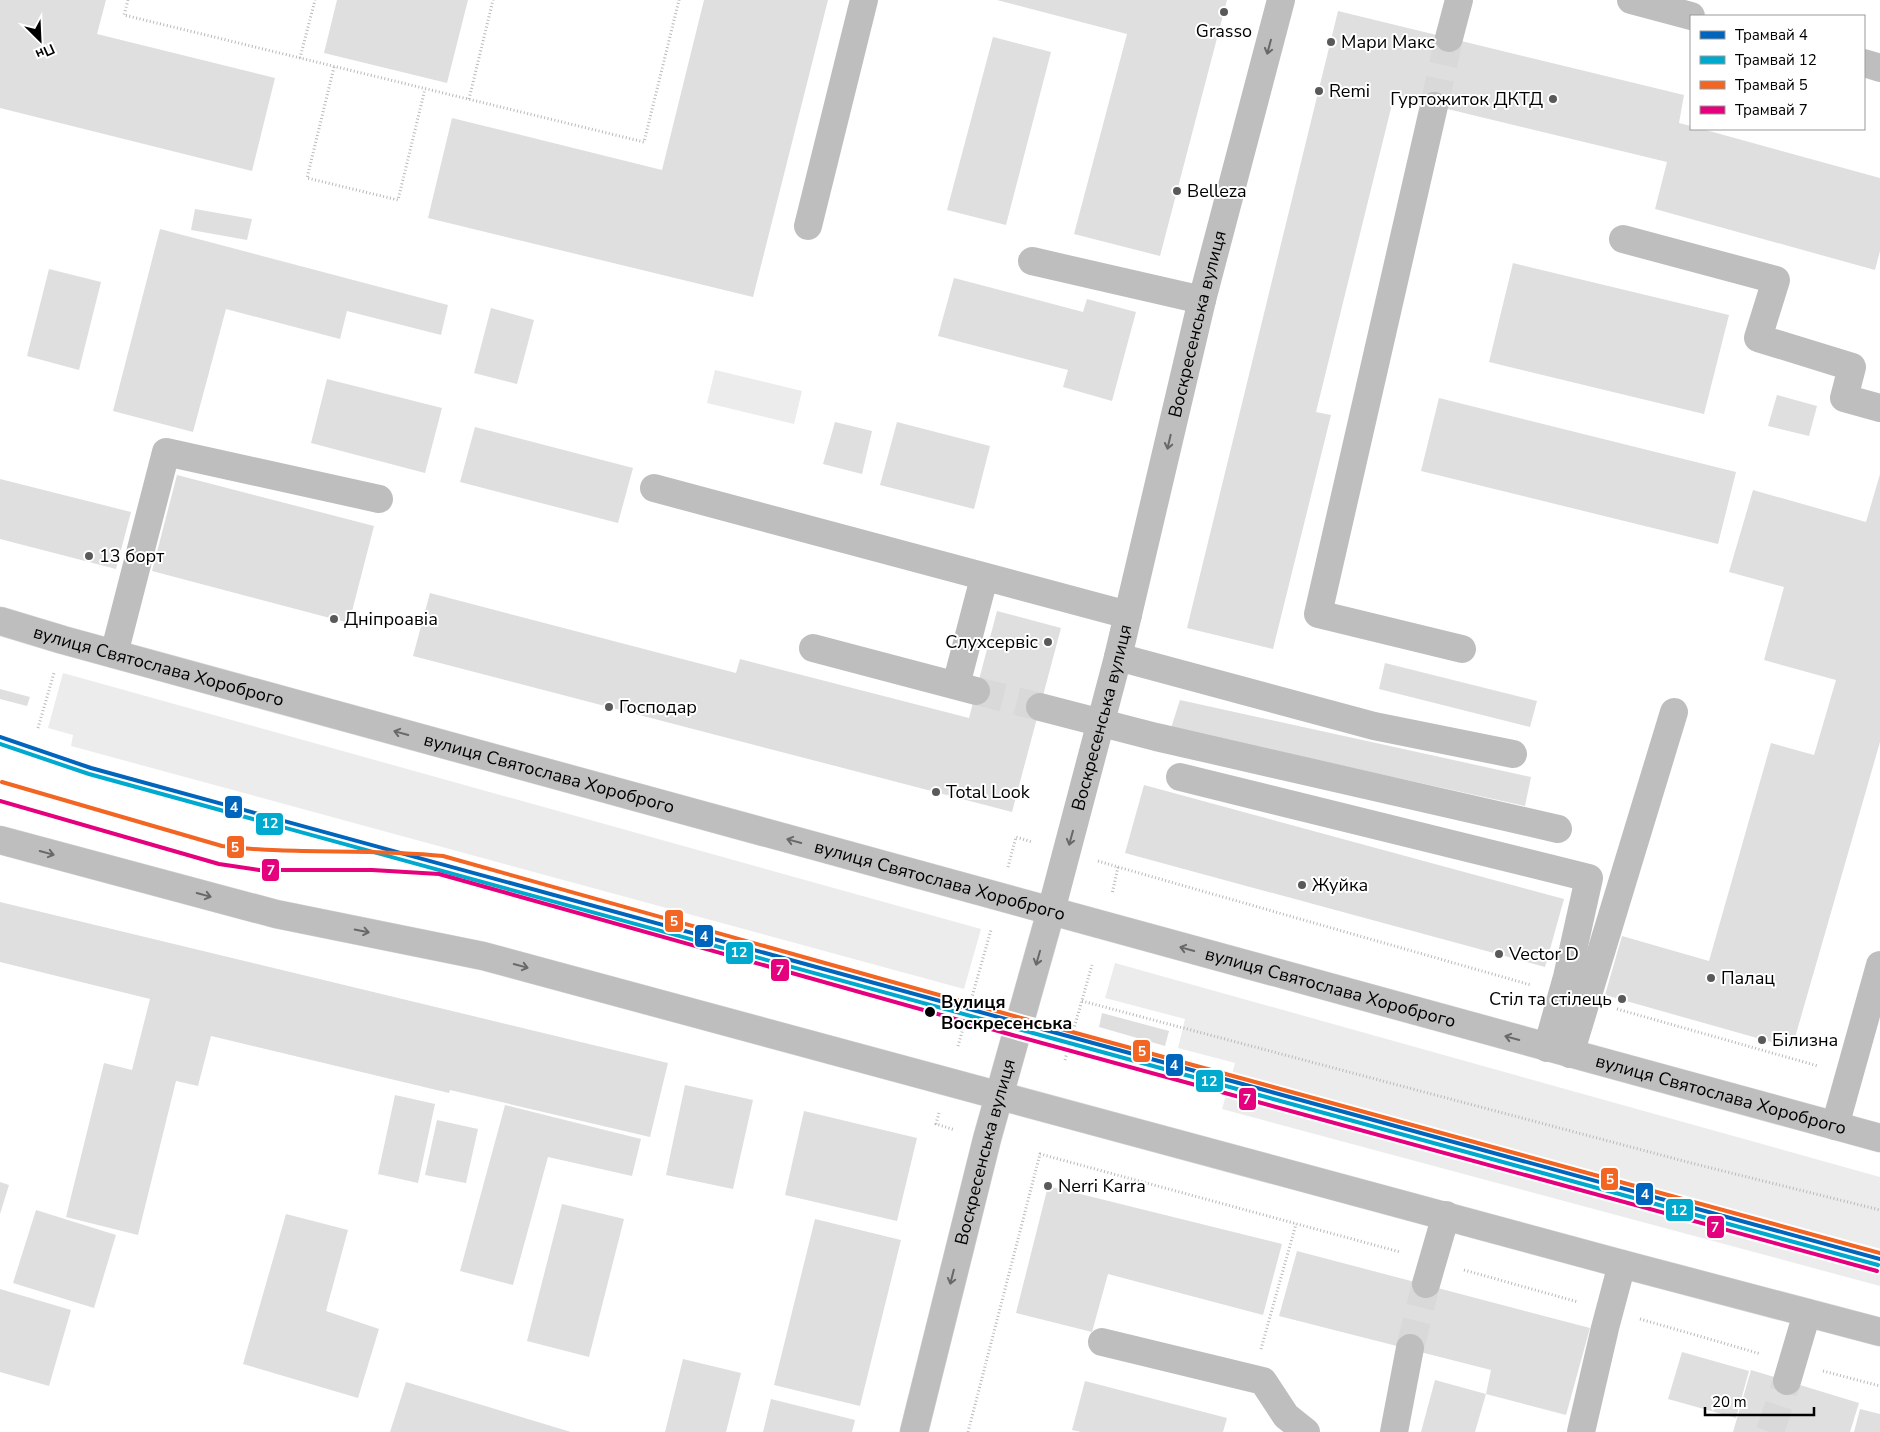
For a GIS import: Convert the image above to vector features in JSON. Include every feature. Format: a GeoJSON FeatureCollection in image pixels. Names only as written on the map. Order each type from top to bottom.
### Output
{"type":"FeatureCollection","features":[{"type":"Feature","properties":{"kind":"main road"},"geometry":{"type":"LineString","coordinates":[[808,226],[864,0]]}},
{"type":"Feature","properties":{"kind":"main road","name":"Воскресенська вулиця"},"geometry":{"type":"LineString","coordinates":[[914,1432],[999,1094],[1051,912],[1118,657],[1202,300],[1281,0]]}},
{"type":"Feature","properties":{"kind":"main road"},"geometry":{"type":"LineString","coordinates":[[1449,38],[1458,0]]}},
{"type":"Feature","properties":{"kind":"main road"},"geometry":{"type":"LineString","coordinates":[[1631,0],[1690,16]]}},
{"type":"Feature","properties":{"kind":"main road"},"geometry":{"type":"LineString","coordinates":[[1865,63],[1880,68]]}},
{"type":"Feature","properties":{"kind":"main road"},"geometry":{"type":"LineString","coordinates":[[1434,106],[1318,614],[1462,649]]}},
{"type":"Feature","properties":{"kind":"main road"},"geometry":{"type":"LineString","coordinates":[[1623,238],[1776,280],[1758,338],[1852,367],[1844,398],[1880,408]]}},
{"type":"Feature","properties":{"kind":"main road"},"geometry":{"type":"LineString","coordinates":[[1032,261],[1202,300]]}},
{"type":"Feature","properties":{"kind":"main road"},"geometry":{"type":"LineString","coordinates":[[114,654],[166,452],[379,499]]}},
{"type":"Feature","properties":{"kind":"main road"},"geometry":{"type":"LineString","coordinates":[[654,488],[984,578],[1128,615]]}},
{"type":"Feature","properties":{"kind":"main road"},"geometry":{"type":"LineString","coordinates":[[813,648],[966,688],[984,578]]}},
{"type":"Feature","properties":{"kind":"main road","name":"вулиця Святослава Хороброго"},"geometry":{"type":"LineString","coordinates":[[0,621],[1051,912],[1880,1138]]}},
{"type":"Feature","properties":{"kind":"main road"},"geometry":{"type":"LineString","coordinates":[[1118,657],[1374,726],[1513,754]]}},
{"type":"Feature","properties":{"kind":"main road"},"geometry":{"type":"LineString","coordinates":[[1040,707],[1558,829]]}},
{"type":"Feature","properties":{"kind":"main road"},"geometry":{"type":"LineString","coordinates":[[1558,1051],[1574,997],[1674,712]]}},
{"type":"Feature","properties":{"kind":"main road"},"geometry":{"type":"LineString","coordinates":[[1180,777],[1589,878],[1574,997]]}},
{"type":"Feature","properties":{"kind":"main road"},"geometry":{"type":"LineString","coordinates":[[0,840],[276,914],[483,956],[1880,1332]]}},
{"type":"Feature","properties":{"kind":"main road"},"geometry":{"type":"LineString","coordinates":[[1835,1126],[1879,971]]}},
{"type":"Feature","properties":{"kind":"main road"},"geometry":{"type":"LineString","coordinates":[[1426,1284],[1446,1216]]}},
{"type":"Feature","properties":{"kind":"main road"},"geometry":{"type":"LineString","coordinates":[[1581,1432],[1604,1328],[1622,1264]]}},
{"type":"Feature","properties":{"kind":"main road"},"geometry":{"type":"LineString","coordinates":[[1786,1381],[1807,1313]]}},
{"type":"Feature","properties":{"kind":"main road"},"geometry":{"type":"LineString","coordinates":[[1102,1342],[1263,1381],[1286,1416],[1306,1432]]}},
{"type":"Feature","properties":{"kind":"main road"},"geometry":{"type":"LineString","coordinates":[[1394,1432],[1410,1348]]}},
{"type":"Feature","properties":{"kind":"path"},"geometry":{"type":"LineString","coordinates":[[128,0],[124,15],[644,142],[679,0]]}},
{"type":"Feature","properties":{"kind":"path"},"geometry":{"type":"LineString","coordinates":[[300,58],[315,0]]}},
{"type":"Feature","properties":{"kind":"path"},"geometry":{"type":"LineString","coordinates":[[469,99],[493,0]]}},
{"type":"Feature","properties":{"kind":"path"},"geometry":{"type":"LineString","coordinates":[[334,67],[307,178],[398,200],[425,89]]}},
{"type":"Feature","properties":{"kind":"path"},"geometry":{"type":"LineString","coordinates":[[38,728],[54,673]]}},
{"type":"Feature","properties":{"kind":"path"},"geometry":{"type":"LineString","coordinates":[[1007,872],[1016,838],[1032,842]]}},
{"type":"Feature","properties":{"kind":"path"},"geometry":{"type":"LineString","coordinates":[[1097,861],[1851,1075]]}},
{"type":"Feature","properties":{"kind":"path"},"geometry":{"type":"LineString","coordinates":[[1111,898],[1118,867]]}},
{"type":"Feature","properties":{"kind":"path"},"geometry":{"type":"LineString","coordinates":[[958,1046],[991,930]]}},
{"type":"Feature","properties":{"kind":"path"},"geometry":{"type":"LineString","coordinates":[[1066,1060],[1092,965]]}},
{"type":"Feature","properties":{"kind":"path"},"geometry":{"type":"LineString","coordinates":[[1082,1001],[1283,1052],[1691,1163],[1880,1210]]}},
{"type":"Feature","properties":{"kind":"path"},"geometry":{"type":"LineString","coordinates":[[940,1110],[936,1124],[960,1132]]}},
{"type":"Feature","properties":{"kind":"path"},"geometry":{"type":"LineString","coordinates":[[968,1432],[1040,1154]]}},
{"type":"Feature","properties":{"kind":"path"},"geometry":{"type":"LineString","coordinates":[[1253,1378],[1296,1224]]}},
{"type":"Feature","properties":{"kind":"shaded area"},"geometry":{"type":"Polygon","coordinates":[[[715,370],[802,391],[794,424],[707,403],[715,370]]]}},
{"type":"Feature","properties":{"kind":"shaded area"},"geometry":{"type":"Polygon","coordinates":[[[63,673],[981,929],[964,989],[71,746],[73,735],[48,728],[63,673]]]}},
{"type":"Feature","properties":{"kind":"shaded area"},"geometry":{"type":"Polygon","coordinates":[[[1115,963],[1880,1177],[1880,1286],[1222,1109],[1235,1063],[1178,1048],[1185,1019],[1105,998],[1115,963]]]}},
{"type":"Feature","properties":{"kind":"building"},"geometry":{"type":"Polygon","coordinates":[[[0,0],[106,0],[97,34],[275,78],[252,171],[0,108],[0,0]]]}},
{"type":"Feature","properties":{"kind":"building"},"geometry":{"type":"Polygon","coordinates":[[[337,0],[468,0],[447,83],[324,53],[337,0]]]}},
{"type":"Feature","properties":{"kind":"building"},"geometry":{"type":"Polygon","coordinates":[[[704,0],[828,0],[753,297],[428,218],[452,118],[662,170],[704,0]]]}},
{"type":"Feature","properties":{"kind":"building"},"geometry":{"type":"Polygon","coordinates":[[[997,0],[1227,0],[1160,256],[1074,234],[1127,34],[997,0]]]}},
{"type":"Feature","properties":{"kind":"building"},"geometry":{"type":"Polygon","coordinates":[[[1338,11],[1684,95],[1679,123],[1690,126],[1690,130],[1706,130],[1880,178],[1880,251],[1875,270],[1655,209],[1667,162],[1394,96],[1316,412],[1331,415],[1273,649],[1187,628],[1338,11]]]}},
{"type":"Feature","properties":{"kind":"building"},"geometry":{"type":"Polygon","coordinates":[[[993,37],[1051,52],[1006,225],[947,210],[993,37]]]}},
{"type":"Feature","properties":{"kind":"building"},"geometry":{"type":"Polygon","coordinates":[[[195,209],[252,219],[247,240],[191,230],[195,209]]]}},
{"type":"Feature","properties":{"kind":"building"},"geometry":{"type":"Polygon","coordinates":[[[160,229],[448,305],[441,335],[347,311],[340,339],[226,309],[193,432],[113,411],[160,229]]]}},
{"type":"Feature","properties":{"kind":"building"},"geometry":{"type":"Polygon","coordinates":[[[1513,263],[1729,315],[1704,414],[1489,362],[1513,263]]]}},
{"type":"Feature","properties":{"kind":"building"},"geometry":{"type":"Polygon","coordinates":[[[49,269],[101,282],[79,370],[27,356],[49,269]]]}},
{"type":"Feature","properties":{"kind":"building"},"geometry":{"type":"Polygon","coordinates":[[[954,278],[1083,312],[1087,299],[1136,312],[1112,401],[1063,387],[1068,370],[938,336],[954,278]]]}},
{"type":"Feature","properties":{"kind":"building"},"geometry":{"type":"Polygon","coordinates":[[[491,308],[534,320],[517,384],[474,373],[491,308]]]}},
{"type":"Feature","properties":{"kind":"building"},"geometry":{"type":"Polygon","coordinates":[[[327,379],[442,408],[425,473],[311,443],[327,379]]]}},
{"type":"Feature","properties":{"kind":"building"},"geometry":{"type":"Polygon","coordinates":[[[1777,395],[1817,406],[1809,436],[1768,426],[1777,395]]]}},
{"type":"Feature","properties":{"kind":"building"},"geometry":{"type":"Polygon","coordinates":[[[1439,398],[1736,472],[1718,544],[1421,471],[1439,398]]]}},
{"type":"Feature","properties":{"kind":"building"},"geometry":{"type":"Polygon","coordinates":[[[835,422],[872,431],[862,474],[823,464],[835,422]]]}},
{"type":"Feature","properties":{"kind":"building"},"geometry":{"type":"Polygon","coordinates":[[[897,422],[990,446],[974,509],[880,485],[897,422]]]}},
{"type":"Feature","properties":{"kind":"building"},"geometry":{"type":"Polygon","coordinates":[[[475,427],[633,468],[618,523],[460,482],[475,427]]]}},
{"type":"Feature","properties":{"kind":"building"},"geometry":{"type":"Polygon","coordinates":[[[1880,474],[1880,742],[1792,1048],[1605,995],[1622,936],[1709,961],[1771,743],[1814,755],[1836,680],[1764,660],[1784,587],[1729,572],[1753,490],[1866,522],[1880,474]]]}},
{"type":"Feature","properties":{"kind":"building"},"geometry":{"type":"Polygon","coordinates":[[[177,475],[374,526],[349,623],[152,571],[177,475]]]}},
{"type":"Feature","properties":{"kind":"building"},"geometry":{"type":"Polygon","coordinates":[[[0,479],[131,512],[116,569],[0,539],[0,479]]]}},
{"type":"Feature","properties":{"kind":"building"},"geometry":{"type":"Polygon","coordinates":[[[430,593],[736,673],[740,659],[969,718],[997,611],[1061,628],[1012,812],[413,656],[430,593]]]}},
{"type":"Feature","properties":{"kind":"building"},"geometry":{"type":"Polygon","coordinates":[[[1385,663],[1537,701],[1530,727],[1379,689],[1385,663]]]}},
{"type":"Feature","properties":{"kind":"building"},"geometry":{"type":"Polygon","coordinates":[[[0,689],[30,697],[27,706],[0,699],[0,689]]]}},
{"type":"Feature","properties":{"kind":"building"},"geometry":{"type":"Polygon","coordinates":[[[1180,700],[1531,777],[1525,806],[1171,728],[1180,700]]]}},
{"type":"Feature","properties":{"kind":"building"},"geometry":{"type":"Polygon","coordinates":[[[1144,785],[1564,899],[1545,967],[1125,853],[1144,785]]]}},
{"type":"Feature","properties":{"kind":"building"},"geometry":{"type":"Polygon","coordinates":[[[0,902],[668,1063],[650,1137],[450,1090],[449,1093],[211,1036],[198,1086],[176,1081],[138,1235],[66,1217],[104,1063],[132,1070],[150,999],[0,962],[0,902]]]}},
{"type":"Feature","properties":{"kind":"building"},"geometry":{"type":"Polygon","coordinates":[[[1102,1013],[1169,1031],[1165,1046],[1099,1027],[1102,1013]]]}},
{"type":"Feature","properties":{"kind":"building"},"geometry":{"type":"Polygon","coordinates":[[[685,1085],[753,1100],[733,1189],[666,1175],[685,1085]]]}},
{"type":"Feature","properties":{"kind":"building"},"geometry":{"type":"Polygon","coordinates":[[[395,1095],[435,1104],[418,1183],[378,1174],[395,1095]]]}},
{"type":"Feature","properties":{"kind":"building"},"geometry":{"type":"Polygon","coordinates":[[[505,1105],[641,1139],[632,1176],[548,1157],[513,1285],[460,1271],[505,1105]]]}},
{"type":"Feature","properties":{"kind":"building"},"geometry":{"type":"Polygon","coordinates":[[[804,1111],[917,1138],[897,1221],[785,1195],[804,1111]]]}},
{"type":"Feature","properties":{"kind":"building"},"geometry":{"type":"Polygon","coordinates":[[[437,1120],[478,1129],[466,1183],[425,1175],[437,1120]]]}},
{"type":"Feature","properties":{"kind":"building"},"geometry":{"type":"Polygon","coordinates":[[[0,1182],[9,1185],[0,1214],[0,1182]]]}},
{"type":"Feature","properties":{"kind":"building"},"geometry":{"type":"Polygon","coordinates":[[[1048,1186],[1282,1244],[1263,1315],[1108,1274],[1092,1332],[1016,1313],[1048,1186]]]}},
{"type":"Feature","properties":{"kind":"building"},"geometry":{"type":"Polygon","coordinates":[[[562,1204],[624,1219],[589,1357],[527,1341],[562,1204]]]}},
{"type":"Feature","properties":{"kind":"building"},"geometry":{"type":"Polygon","coordinates":[[[36,1210],[116,1235],[94,1308],[13,1283],[36,1210]]]}},
{"type":"Feature","properties":{"kind":"building"},"geometry":{"type":"Polygon","coordinates":[[[286,1214],[348,1230],[326,1311],[379,1329],[358,1398],[243,1364],[286,1214]]]}},
{"type":"Feature","properties":{"kind":"building"},"geometry":{"type":"Polygon","coordinates":[[[815,1219],[901,1240],[860,1406],[774,1385],[815,1219]]]}},
{"type":"Feature","properties":{"kind":"building"},"geometry":{"type":"Polygon","coordinates":[[[1297,1251],[1590,1328],[1566,1415],[1486,1394],[1491,1370],[1279,1316],[1297,1251]]]}},
{"type":"Feature","properties":{"kind":"building"},"geometry":{"type":"Polygon","coordinates":[[[0,1289],[71,1310],[49,1386],[0,1372],[0,1289]]]}},
{"type":"Feature","properties":{"kind":"building"},"geometry":{"type":"Polygon","coordinates":[[[1682,1352],[1749,1371],[1736,1418],[1668,1399],[1682,1352]]]}},
{"type":"Feature","properties":{"kind":"building"},"geometry":{"type":"Polygon","coordinates":[[[683,1359],[741,1373],[726,1432],[665,1432],[683,1359]]]}},
{"type":"Feature","properties":{"kind":"building"},"geometry":{"type":"Polygon","coordinates":[[[1751,1370],[1859,1403],[1850,1432],[1733,1432],[1751,1370]]]}},
{"type":"Feature","properties":{"kind":"building"},"geometry":{"type":"Polygon","coordinates":[[[1435,1380],[1486,1394],[1475,1432],[1421,1432],[1435,1380]]]}},
{"type":"Feature","properties":{"kind":"building"},"geometry":{"type":"Polygon","coordinates":[[[1085,1381],[1227,1418],[1223,1432],[1081,1432],[1072,1430],[1085,1381]]]}},
{"type":"Feature","properties":{"kind":"building"},"geometry":{"type":"Polygon","coordinates":[[[406,1382],[571,1432],[390,1432],[406,1382]]]}},
{"type":"Feature","properties":{"kind":"building"},"geometry":{"type":"Polygon","coordinates":[[[771,1399],[855,1420],[852,1432],[763,1432],[771,1399]]]}},
{"type":"Feature","properties":{"kind":"building"},"geometry":{"type":"Polygon","coordinates":[[[1860,1409],[1880,1414],[1880,1432],[1854,1432],[1860,1409]]]}},
{"type":"Feature","properties":{"kind":"tunnel"},"geometry":{"type":"LineString","coordinates":[[1434,106],[1449,38]]}},
{"type":"Feature","properties":{"kind":"tunnel"},"geometry":{"type":"LineString","coordinates":[[976,691],[1040,707]]}},
{"type":"Feature","properties":{"kind":"tunnel"},"geometry":{"type":"LineString","coordinates":[[1410,1348],[1426,1284]]}},
{"type":"Feature","properties":{"kind":"tunnel"},"geometry":{"type":"LineString","coordinates":[[1770,1432],[1787,1381]]}},
{"type":"Feature","properties":{"kind":"tram line","name":"4"},"geometry":{"type":"LineString","coordinates":[[0,737],[91,768],[1880,1259]]}},
{"type":"Feature","properties":{"kind":"tram line","name":"12"},"geometry":{"type":"LineString","coordinates":[[0,744],[89,774],[1878,1265]]}},
{"type":"Feature","properties":{"kind":"tram line","name":"5"},"geometry":{"type":"LineString","coordinates":[[2,782],[222,846],[249,849],[388,852],[443,856],[1021,1018],[1880,1253]]}},
{"type":"Feature","properties":{"kind":"tram line","name":"7"},"geometry":{"type":"LineString","coordinates":[[0,801],[219,864],[259,870],[372,870],[439,874],[1016,1036],[1877,1271]]}},
{"type":"Feature","properties":{"kind":"place","name":"Grasso"},"geometry":{"type":"Point","coordinates":[1224,12]}},
{"type":"Feature","properties":{"kind":"place","name":"Мари Макс"},"geometry":{"type":"Point","coordinates":[1331,42]}},
{"type":"Feature","properties":{"kind":"place","name":"Remi"},"geometry":{"type":"Point","coordinates":[1319,91]}},
{"type":"Feature","properties":{"kind":"place","name":"Гуртожиток ДКТД"},"geometry":{"type":"Point","coordinates":[1553,99]}},
{"type":"Feature","properties":{"kind":"place","name":"Belleza"},"geometry":{"type":"Point","coordinates":[1177,191]}},
{"type":"Feature","properties":{"kind":"place","name":"13 борт"},"geometry":{"type":"Point","coordinates":[89,556]}},
{"type":"Feature","properties":{"kind":"place","name":"Дніпроавіа"},"geometry":{"type":"Point","coordinates":[334,619]}},
{"type":"Feature","properties":{"kind":"place","name":"Слухсервіс"},"geometry":{"type":"Point","coordinates":[1048,642]}},
{"type":"Feature","properties":{"kind":"place","name":"Господар"},"geometry":{"type":"Point","coordinates":[609,707]}},
{"type":"Feature","properties":{"kind":"place","name":"Total Look"},"geometry":{"type":"Point","coordinates":[936,792]}},
{"type":"Feature","properties":{"kind":"place","name":"Жуйка"},"geometry":{"type":"Point","coordinates":[1302,885]}},
{"type":"Feature","properties":{"kind":"place","name":"Vector D"},"geometry":{"type":"Point","coordinates":[1499,954]}},
{"type":"Feature","properties":{"kind":"place","name":"Палац"},"geometry":{"type":"Point","coordinates":[1711,978]}},
{"type":"Feature","properties":{"kind":"place","name":"Стіл та стілець"},"geometry":{"type":"Point","coordinates":[1622,999]}},
{"type":"Feature","properties":{"kind":"place","name":"Вулиця Воскресенська"},"geometry":{"type":"Point","coordinates":[930,1012]}},
{"type":"Feature","properties":{"kind":"place","name":"Білизна"},"geometry":{"type":"Point","coordinates":[1762,1040]}},
{"type":"Feature","properties":{"kind":"place","name":"Nerri Karra"},"geometry":{"type":"Point","coordinates":[1048,1186]}}]}
